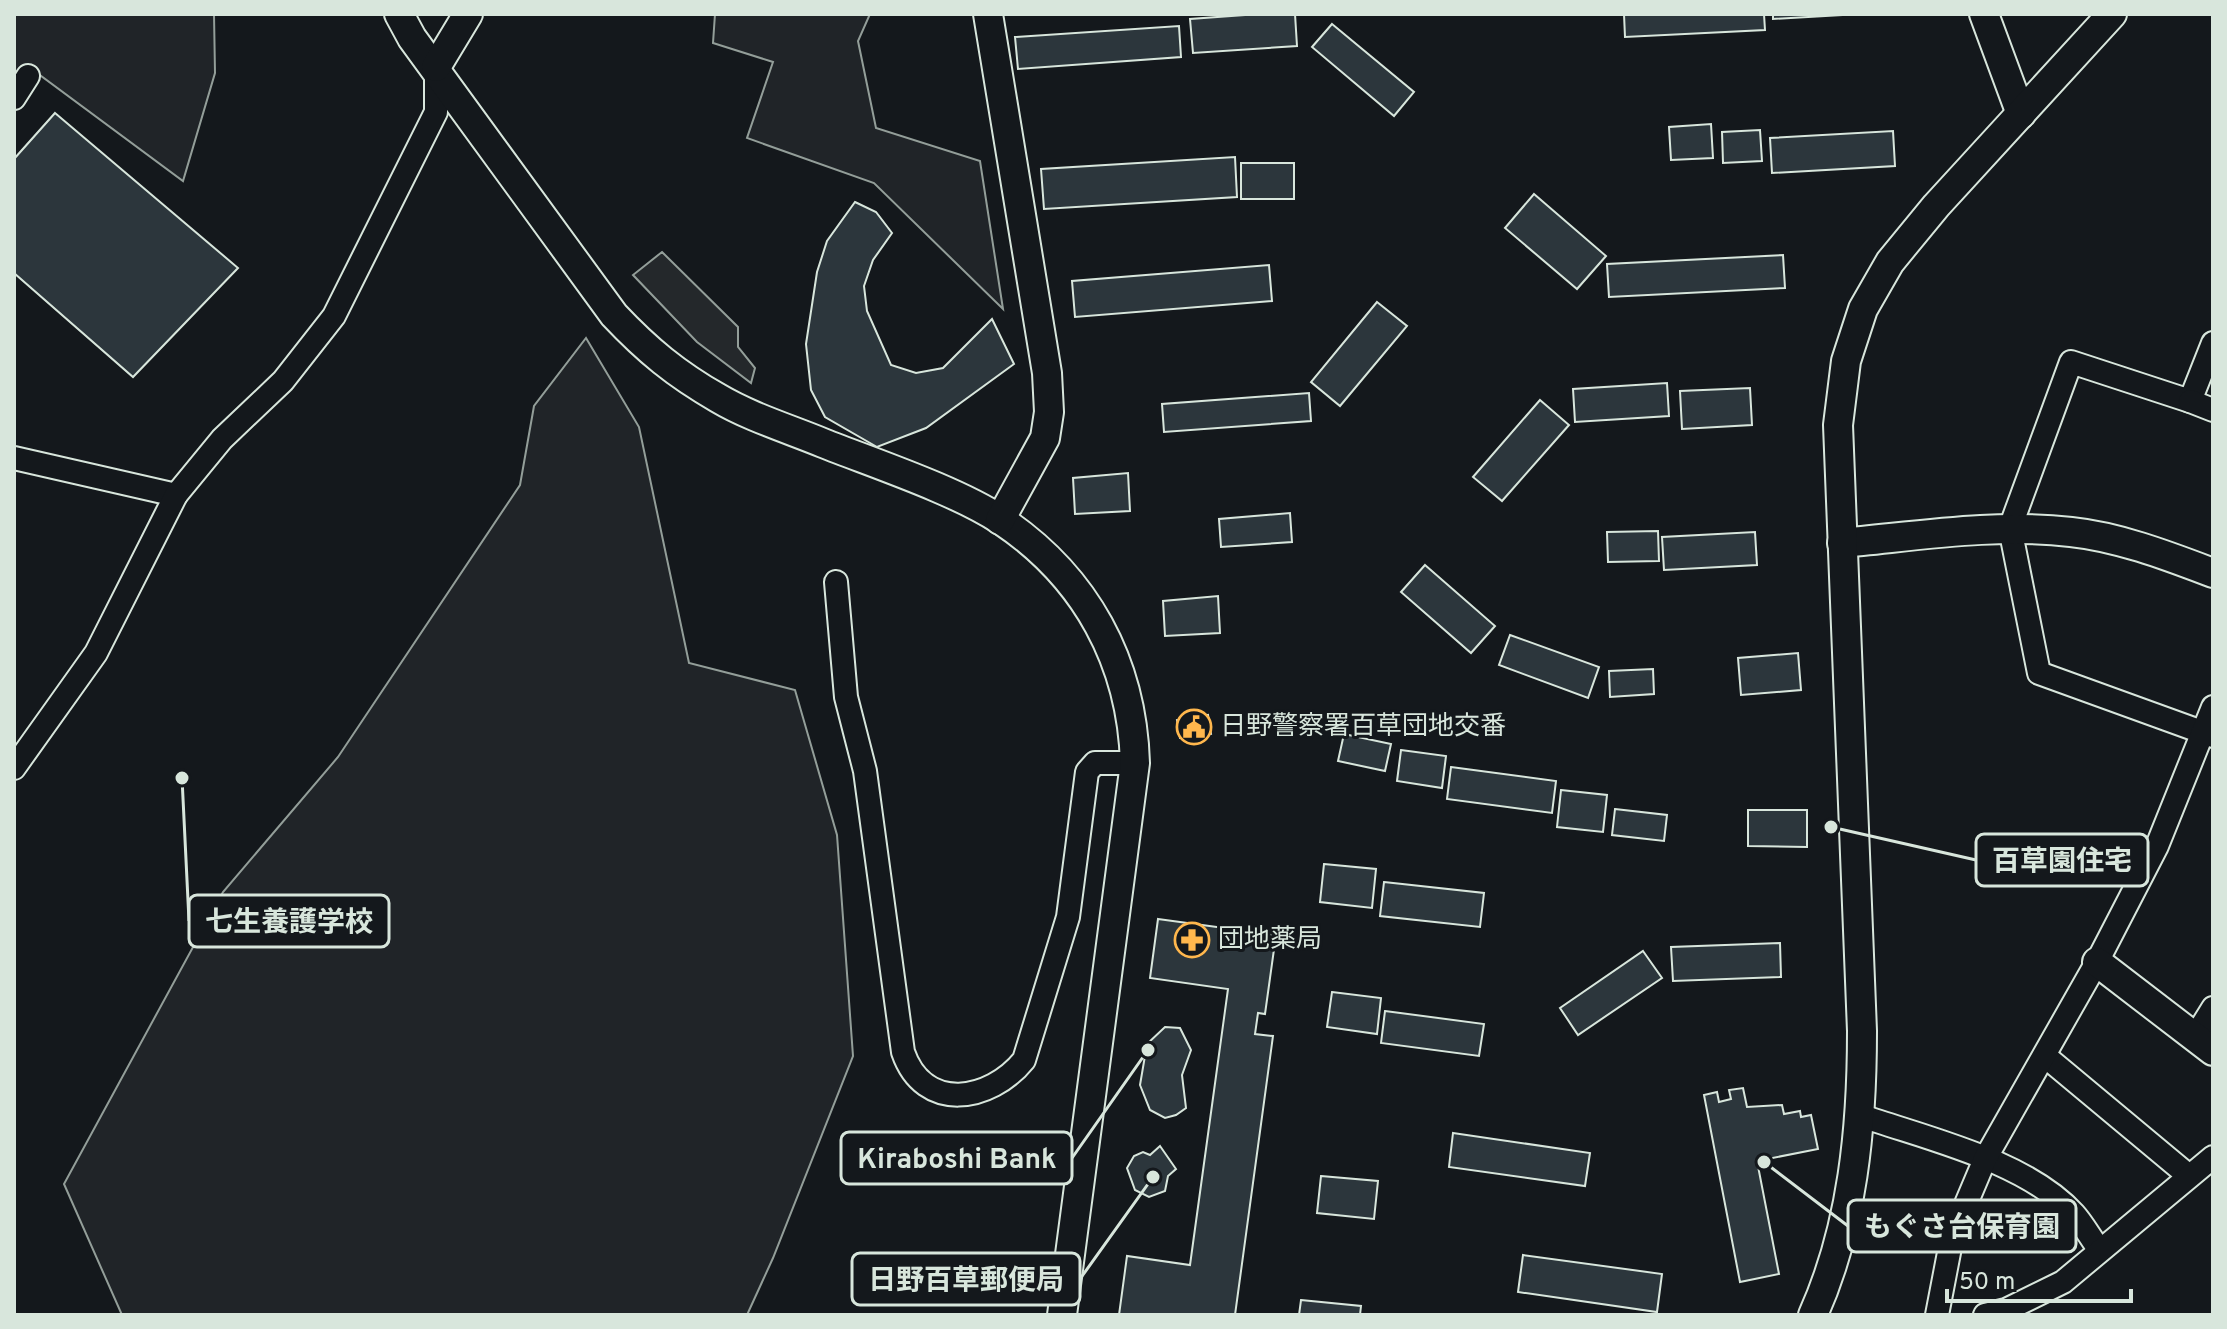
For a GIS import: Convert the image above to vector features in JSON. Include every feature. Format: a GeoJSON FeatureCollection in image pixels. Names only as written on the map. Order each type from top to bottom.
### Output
{"type":"FeatureCollection","features":[{"type":"Feature","properties":{"kind":"street"},"geometry":{"type":"LineString","coordinates":[[399,14],[614,315],[652,355],[720,399],[1000,520],[1050,561],[1084,598],[1106,633],[1129,701],[1135,763],[1062,1315]]}},
{"type":"Feature","properties":{"kind":"street"},"geometry":{"type":"LineString","coordinates":[[14,768],[90,663],[176,495],[222,439],[283,381],[334,316],[436,112],[436,67],[468,14]]}},
{"type":"Feature","properties":{"kind":"street"},"geometry":{"type":"LineString","coordinates":[[988,14],[1047,373],[1049,412],[1045,438],[1000,520]]}},
{"type":"Feature","properties":{"kind":"street"},"geometry":{"type":"LineString","coordinates":[[1984,14],[2021,114]]}},
{"type":"Feature","properties":{"kind":"street"},"geometry":{"type":"LineString","coordinates":[[1813,1315],[1846,1211],[1862,1116],[1862,1031],[1838,425],[1846,361],[1863,309],[1890,262],[2112,14]]}},
{"type":"Feature","properties":{"kind":"street"},"geometry":{"type":"LineString","coordinates":[[14,98],[28,76]]}},
{"type":"Feature","properties":{"kind":"street"},"geometry":{"type":"LineString","coordinates":[[2190,401],[2213,343]]}},
{"type":"Feature","properties":{"kind":"street"},"geometry":{"type":"LineString","coordinates":[[2208,734],[2039,673],[2010,528],[2071,362],[2213,410]]}},
{"type":"Feature","properties":{"kind":"street"},"geometry":{"type":"LineString","coordinates":[[14,458],[176,495]]}},
{"type":"Feature","properties":{"kind":"street"},"geometry":{"type":"LineString","coordinates":[[1842,543],[2010,528],[2073,532],[2157,552],[2213,573]]}},
{"type":"Feature","properties":{"kind":"street"},"geometry":{"type":"LineString","coordinates":[[836,582],[846,697],[865,771],[903,1052],[910,1072],[934,1089],[973,1095],[1010,1077],[1024,1060],[1068,917],[1087,772],[1095,763],[1135,763]]}},
{"type":"Feature","properties":{"kind":"street"},"geometry":{"type":"LineString","coordinates":[[1937,1315],[1952,1237],[1985,1159],[2097,962],[2157,846],[2208,734],[2213,707]]}},
{"type":"Feature","properties":{"kind":"street"},"geometry":{"type":"LineString","coordinates":[[2097,962],[2204,1044],[2213,1008]]}},
{"type":"Feature","properties":{"kind":"street"},"geometry":{"type":"LineString","coordinates":[[2045,1056],[2189,1176]]}},
{"type":"Feature","properties":{"kind":"street"},"geometry":{"type":"LineString","coordinates":[[1862,1116],[1985,1159],[2039,1184],[2073,1213],[2099,1249]]}},
{"type":"Feature","properties":{"kind":"street"},"geometry":{"type":"LineString","coordinates":[[1985,1315],[2006,1310],[2063,1282],[2213,1157]]}},
{"type":"Feature","properties":{"kind":"shaded area"},"geometry":{"type":"Polygon","coordinates":[[[14,14],[214,14],[215,73],[183,181],[37,73],[14,107],[14,14]]]}},
{"type":"Feature","properties":{"kind":"shaded area"},"geometry":{"type":"Polygon","coordinates":[[[715,14],[870,14],[858,41],[876,128],[980,161],[1003,309],[874,183],[747,138],[773,62],[713,43],[715,14]]]}},
{"type":"Feature","properties":{"kind":"shaded area"},"geometry":{"type":"Polygon","coordinates":[[[662,252],[738,327],[738,347],[755,368],[751,383],[697,342],[633,275],[662,252]]]}},
{"type":"Feature","properties":{"kind":"shaded area"},"geometry":{"type":"Polygon","coordinates":[[[586,338],[639,427],[689,663],[795,690],[837,835],[853,1056],[773,1258],[747,1315],[122,1315],[64,1184],[223,892],[338,757],[520,485],[534,406],[586,338]]]}},
{"type":"Feature","properties":{"kind":"building"},"geometry":{"type":"Polygon","coordinates":[[[1295,14],[1297,46],[1193,53],[1190,19],[1295,14]]]}},
{"type":"Feature","properties":{"kind":"building"},"geometry":{"type":"Polygon","coordinates":[[[1624,14],[1764,14],[1765,30],[1625,37],[1624,14]]]}},
{"type":"Feature","properties":{"kind":"building"},"geometry":{"type":"Polygon","coordinates":[[[1773,14],[1860,14],[1773,19],[1773,14]]]}},
{"type":"Feature","properties":{"kind":"building"},"geometry":{"type":"Polygon","coordinates":[[[1332,24],[1414,92],[1394,116],[1312,47],[1332,24]]]}},
{"type":"Feature","properties":{"kind":"building"},"geometry":{"type":"Polygon","coordinates":[[[1179,26],[1181,57],[1018,69],[1015,37],[1179,26]]]}},
{"type":"Feature","properties":{"kind":"building"},"geometry":{"type":"Polygon","coordinates":[[[55,113],[238,268],[133,377],[14,273],[14,159],[55,113]]]}},
{"type":"Feature","properties":{"kind":"building"},"geometry":{"type":"Polygon","coordinates":[[[1711,124],[1713,158],[1671,160],[1669,127],[1711,124]]]}},
{"type":"Feature","properties":{"kind":"building"},"geometry":{"type":"Polygon","coordinates":[[[1760,130],[1762,161],[1723,163],[1722,132],[1760,130]]]}},
{"type":"Feature","properties":{"kind":"building"},"geometry":{"type":"Polygon","coordinates":[[[1893,131],[1895,166],[1772,173],[1770,138],[1893,131]]]}},
{"type":"Feature","properties":{"kind":"building"},"geometry":{"type":"Polygon","coordinates":[[[1235,157],[1237,197],[1044,209],[1041,169],[1235,157]]]}},
{"type":"Feature","properties":{"kind":"building"},"geometry":{"type":"Polygon","coordinates":[[[1241,163],[1294,163],[1294,199],[1241,199],[1241,163]]]}},
{"type":"Feature","properties":{"kind":"building"},"geometry":{"type":"Polygon","coordinates":[[[1534,194],[1606,256],[1577,289],[1505,228],[1534,194]]]}},
{"type":"Feature","properties":{"kind":"building"},"geometry":{"type":"Polygon","coordinates":[[[855,202],[876,212],[892,233],[873,260],[864,286],[867,311],[891,365],[916,373],[943,368],[992,319],[1014,364],[926,428],[877,447],[825,417],[811,390],[806,344],[817,272],[827,241],[855,202]]]}},
{"type":"Feature","properties":{"kind":"building"},"geometry":{"type":"Polygon","coordinates":[[[1783,255],[1785,288],[1609,297],[1607,264],[1783,255]]]}},
{"type":"Feature","properties":{"kind":"building"},"geometry":{"type":"Polygon","coordinates":[[[1269,265],[1272,301],[1075,317],[1072,281],[1269,265]]]}},
{"type":"Feature","properties":{"kind":"building"},"geometry":{"type":"Polygon","coordinates":[[[1377,302],[1407,326],[1340,406],[1311,382],[1377,302]]]}},
{"type":"Feature","properties":{"kind":"building"},"geometry":{"type":"Polygon","coordinates":[[[1667,383],[1669,416],[1575,422],[1573,389],[1667,383]]]}},
{"type":"Feature","properties":{"kind":"building"},"geometry":{"type":"Polygon","coordinates":[[[1750,388],[1752,425],[1682,429],[1680,391],[1750,388]]]}},
{"type":"Feature","properties":{"kind":"building"},"geometry":{"type":"Polygon","coordinates":[[[1309,393],[1311,421],[1164,432],[1162,404],[1309,393]]]}},
{"type":"Feature","properties":{"kind":"building"},"geometry":{"type":"Polygon","coordinates":[[[1540,400],[1569,425],[1502,501],[1473,477],[1540,400]]]}},
{"type":"Feature","properties":{"kind":"building"},"geometry":{"type":"Polygon","coordinates":[[[1128,473],[1130,511],[1075,514],[1073,478],[1128,473]]]}},
{"type":"Feature","properties":{"kind":"building"},"geometry":{"type":"Polygon","coordinates":[[[1290,513],[1292,542],[1221,547],[1219,519],[1290,513]]]}},
{"type":"Feature","properties":{"kind":"building"},"geometry":{"type":"Polygon","coordinates":[[[1658,531],[1659,561],[1608,562],[1607,532],[1658,531]]]}},
{"type":"Feature","properties":{"kind":"building"},"geometry":{"type":"Polygon","coordinates":[[[1755,532],[1757,565],[1664,570],[1662,537],[1755,532]]]}},
{"type":"Feature","properties":{"kind":"building"},"geometry":{"type":"Polygon","coordinates":[[[1425,565],[1495,626],[1471,653],[1401,592],[1425,565]]]}},
{"type":"Feature","properties":{"kind":"building"},"geometry":{"type":"Polygon","coordinates":[[[1218,596],[1220,633],[1165,636],[1163,601],[1218,596]]]}},
{"type":"Feature","properties":{"kind":"building"},"geometry":{"type":"Polygon","coordinates":[[[1510,635],[1599,667],[1588,698],[1499,665],[1510,635]]]}},
{"type":"Feature","properties":{"kind":"building"},"geometry":{"type":"Polygon","coordinates":[[[1798,653],[1801,690],[1741,695],[1738,658],[1798,653]]]}},
{"type":"Feature","properties":{"kind":"building"},"geometry":{"type":"Polygon","coordinates":[[[1653,669],[1654,694],[1610,697],[1609,671],[1653,669]]]}},
{"type":"Feature","properties":{"kind":"building","name":"日野警察署百草団地交番"},"geometry":{"type":"Polygon","coordinates":[[[1208,715],[1211,734],[1180,738],[1177,720],[1208,715]]]}},
{"type":"Feature","properties":{"kind":"building"},"geometry":{"type":"Polygon","coordinates":[[[1344,734],[1391,744],[1385,771],[1338,761],[1344,734]]]}},
{"type":"Feature","properties":{"kind":"building"},"geometry":{"type":"Polygon","coordinates":[[[1401,750],[1446,756],[1442,788],[1397,781],[1401,750]]]}},
{"type":"Feature","properties":{"kind":"building"},"geometry":{"type":"Polygon","coordinates":[[[1451,767],[1556,781],[1552,813],[1447,799],[1451,767]]]}},
{"type":"Feature","properties":{"kind":"building"},"geometry":{"type":"Polygon","coordinates":[[[1561,790],[1607,795],[1603,832],[1557,827],[1561,790]]]}},
{"type":"Feature","properties":{"kind":"building"},"geometry":{"type":"Polygon","coordinates":[[[1615,809],[1667,815],[1664,841],[1612,835],[1615,809]]]}},
{"type":"Feature","properties":{"kind":"building"},"geometry":{"type":"Polygon","coordinates":[[[1748,810],[1807,810],[1807,847],[1748,846],[1748,810]]]}},
{"type":"Feature","properties":{"kind":"building"},"geometry":{"type":"Polygon","coordinates":[[[1324,864],[1376,869],[1372,908],[1320,902],[1324,864]]]}},
{"type":"Feature","properties":{"kind":"building"},"geometry":{"type":"Polygon","coordinates":[[[1384,882],[1484,893],[1480,927],[1380,916],[1384,882]]]}},
{"type":"Feature","properties":{"kind":"building"},"geometry":{"type":"Polygon","coordinates":[[[1158,919],[1276,935],[1265,1014],[1258,1013],[1255,1034],[1273,1036],[1235,1315],[1119,1315],[1127,1256],[1190,1265],[1228,989],[1150,978],[1158,919]]]}},
{"type":"Feature","properties":{"kind":"building"},"geometry":{"type":"Polygon","coordinates":[[[1780,943],[1781,977],[1673,981],[1671,947],[1780,943]]]}},
{"type":"Feature","properties":{"kind":"building"},"geometry":{"type":"Polygon","coordinates":[[[1643,951],[1662,978],[1578,1035],[1560,1008],[1643,951]]]}},
{"type":"Feature","properties":{"kind":"building"},"geometry":{"type":"Polygon","coordinates":[[[1332,992],[1381,998],[1377,1034],[1327,1027],[1332,992]]]}},
{"type":"Feature","properties":{"kind":"building"},"geometry":{"type":"Polygon","coordinates":[[[1385,1011],[1484,1024],[1479,1056],[1381,1043],[1385,1011]]]}},
{"type":"Feature","properties":{"kind":"building"},"geometry":{"type":"Polygon","coordinates":[[[1165,1027],[1180,1028],[1191,1050],[1182,1075],[1186,1108],[1165,1118],[1150,1110],[1140,1085],[1147,1044],[1165,1027]]]}},
{"type":"Feature","properties":{"kind":"building"},"geometry":{"type":"Polygon","coordinates":[[[1743,1088],[1747,1107],[1782,1105],[1784,1114],[1800,1111],[1801,1117],[1811,1115],[1818,1149],[1757,1161],[1779,1274],[1740,1282],[1704,1095],[1717,1092],[1719,1102],[1731,1099],[1729,1090],[1743,1088]]]}},
{"type":"Feature","properties":{"kind":"building"},"geometry":{"type":"Polygon","coordinates":[[[1453,1133],[1590,1153],[1585,1186],[1449,1167],[1453,1133]]]}},
{"type":"Feature","properties":{"kind":"building"},"geometry":{"type":"Polygon","coordinates":[[[1160,1146],[1176,1169],[1168,1176],[1165,1191],[1149,1197],[1135,1190],[1127,1168],[1134,1156],[1143,1152],[1150,1155],[1160,1146]]]}},
{"type":"Feature","properties":{"kind":"building"},"geometry":{"type":"Polygon","coordinates":[[[1321,1176],[1378,1181],[1374,1219],[1317,1213],[1321,1176]]]}},
{"type":"Feature","properties":{"kind":"building"},"geometry":{"type":"Polygon","coordinates":[[[1523,1255],[1662,1274],[1657,1312],[1518,1292],[1523,1255]]]}},
{"type":"Feature","properties":{"kind":"building"},"geometry":{"type":"Polygon","coordinates":[[[1301,1300],[1361,1306],[1360,1315],[1299,1315],[1301,1300]]]}},
{"type":"Feature","properties":{"kind":"place","name":"日野警察署百草団地交番"},"geometry":{"type":"Point","coordinates":[1194,727]}},
{"type":"Feature","properties":{"kind":"place","name":"七生養護学校"},"geometry":{"type":"Point","coordinates":[182,778]}},
{"type":"Feature","properties":{"kind":"place","name":"百草園住宅"},"geometry":{"type":"Point","coordinates":[1831,827]}},
{"type":"Feature","properties":{"kind":"place","name":"団地薬局"},"geometry":{"type":"Point","coordinates":[1192,940]}},
{"type":"Feature","properties":{"kind":"place","name":"Kiraboshi Bank"},"geometry":{"type":"Point","coordinates":[1148,1050]}},
{"type":"Feature","properties":{"kind":"place","name":"もぐさ台保育園"},"geometry":{"type":"Point","coordinates":[1764,1162]}},
{"type":"Feature","properties":{"kind":"place","name":"日野百草郵便局"},"geometry":{"type":"Point","coordinates":[1153,1177]}}]}
